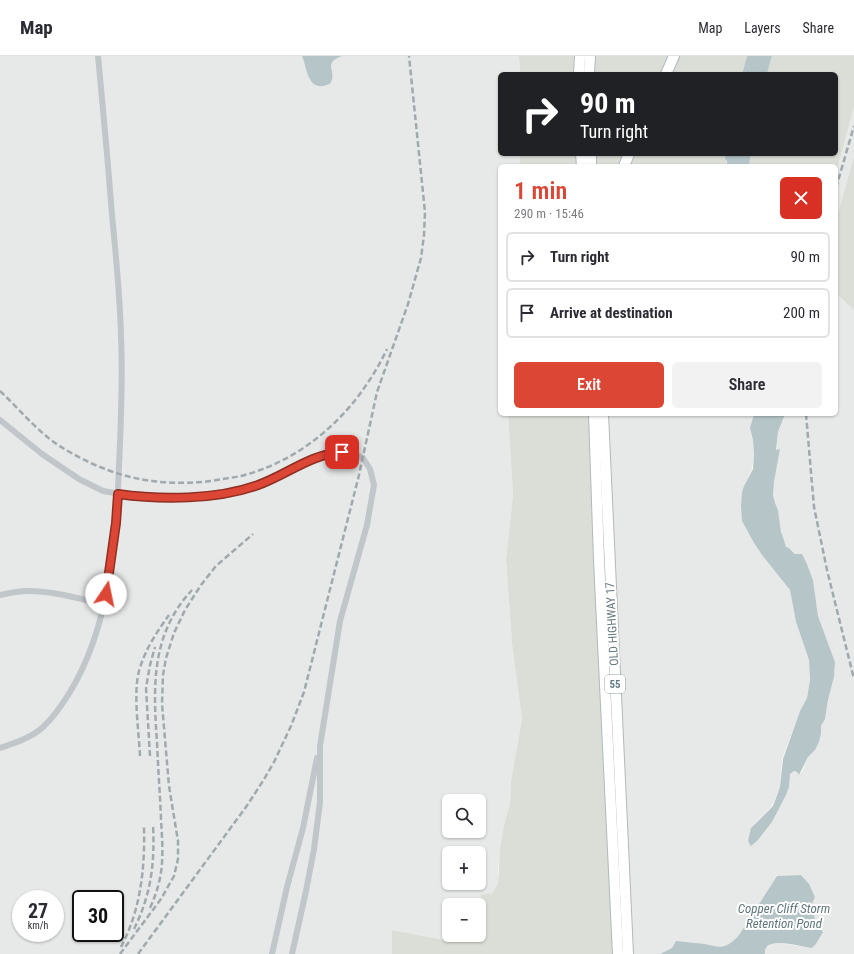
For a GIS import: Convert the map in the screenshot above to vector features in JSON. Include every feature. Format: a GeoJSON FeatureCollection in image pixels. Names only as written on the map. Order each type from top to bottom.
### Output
{"type":"FeatureCollection","features":[{"type":"Feature","properties":{"kind":"main road"},"geometry":{"type":"LineString","coordinates":[[579,72],[580,56]]}},
{"type":"Feature","properties":{"kind":"main road"},"geometry":{"type":"LineString","coordinates":[[589,72],[590,56]]}},
{"type":"Feature","properties":{"kind":"main road"},"geometry":{"type":"LineString","coordinates":[[667,72],[674,56]]}},
{"type":"Feature","properties":{"kind":"main road","name":"OLD HIGHWAY 17"},"geometry":{"type":"LineString","coordinates":[[594,416],[618,954]]}},
{"type":"Feature","properties":{"kind":"main road","name":"OLD HIGHWAY 17"},"geometry":{"type":"LineString","coordinates":[[603,416],[628,954]]}},
{"type":"Feature","properties":{"kind":"street"},"geometry":{"type":"LineString","coordinates":[[0,748],[39,731],[52,719],[61,707],[84,668],[97,630],[103,606],[115,534],[122,393],[121,337],[119,292],[98,56]]}},
{"type":"Feature","properties":{"kind":"street"},"geometry":{"type":"LineString","coordinates":[[0,420],[42,454],[79,479],[103,491],[118,494],[152,498],[174,498],[243,490],[258,485],[317,458],[332,453],[342,452],[357,455],[363,458],[370,469],[374,485],[367,525],[340,621],[320,745],[303,828],[287,887],[272,954]]}},
{"type":"Feature","properties":{"kind":"street"},"geometry":{"type":"LineString","coordinates":[[0,595],[28,591],[44,592],[81,599],[103,606]]}},
{"type":"Feature","properties":{"kind":"street"},"geometry":{"type":"LineString","coordinates":[[292,954],[314,849],[320,802],[320,745]]}},
{"type":"Feature","properties":{"kind":"shaded area"},"geometry":{"type":"Polygon","coordinates":[[[0,56],[519,56],[520,72],[498,72],[498,156],[520,156],[520,164],[498,164],[498,416],[508,416],[513,495],[506,560],[512,644],[522,719],[511,781],[510,803],[504,825],[498,870],[498,884],[486,906],[486,898],[442,898],[442,939],[392,930],[392,954],[0,954],[0,56]]]}},
{"type":"Feature","properties":{"kind":"shaded area"},"geometry":{"type":"Polygon","coordinates":[[[519,56],[579,56],[578,72],[520,72],[519,56]]]}},
{"type":"Feature","properties":{"kind":"shaded area"},"geometry":{"type":"Polygon","coordinates":[[[591,56],[747,56],[743,72],[590,72],[591,56]]]}},
{"type":"Feature","properties":{"kind":"shaded area"},"geometry":{"type":"Polygon","coordinates":[[[772,56],[854,56],[854,107],[838,167],[838,164],[749,164],[751,156],[838,156],[838,72],[768,72],[772,56]]]}},
{"type":"Feature","properties":{"kind":"shaded area"},"geometry":{"type":"Polygon","coordinates":[[[854,107],[854,156],[838,213],[838,167],[854,107]]]}},
{"type":"Feature","properties":{"kind":"shaded area"},"geometry":{"type":"Polygon","coordinates":[[[520,156],[580,156],[581,164],[520,164],[520,156]]]}},
{"type":"Feature","properties":{"kind":"shaded area"},"geometry":{"type":"Polygon","coordinates":[[[592,156],[726,156],[726,164],[592,164],[592,156]]]}},
{"type":"Feature","properties":{"kind":"shaded area"},"geometry":{"type":"Polygon","coordinates":[[[854,156],[854,310],[838,295],[838,213],[854,156]]]}},
{"type":"Feature","properties":{"kind":"shaded area"},"geometry":{"type":"Polygon","coordinates":[[[838,295],[854,310],[854,954],[765,954],[766,948],[773,942],[812,948],[823,932],[816,927],[813,922],[815,919],[810,906],[815,897],[801,875],[777,876],[739,935],[732,943],[728,945],[712,947],[697,943],[683,943],[660,954],[628,954],[604,416],[753,416],[750,428],[753,440],[754,455],[752,469],[744,486],[742,521],[762,555],[790,590],[796,622],[809,660],[810,680],[807,698],[800,711],[782,759],[780,787],[772,806],[753,825],[757,841],[772,822],[786,795],[789,787],[790,774],[794,771],[799,775],[803,770],[808,757],[819,742],[821,726],[825,719],[834,677],[835,662],[818,616],[813,580],[807,564],[789,548],[786,548],[781,532],[778,510],[773,495],[780,450],[776,450],[778,432],[784,416],[838,416],[838,295]]]}},
{"type":"Feature","properties":{"kind":"shaded area"},"geometry":{"type":"Polygon","coordinates":[[[508,416],[594,416],[617,954],[392,954],[392,930],[442,939],[442,942],[486,942],[486,898],[481,898],[481,895],[492,893],[498,884],[500,850],[504,825],[510,803],[511,781],[522,719],[512,644],[506,560],[513,495],[508,416]]]}},
{"type":"Feature","properties":{"kind":"water"},"geometry":{"type":"Polygon","coordinates":[[[302,56],[342,56],[333,61],[331,64],[331,82],[323,86],[318,86],[314,84],[308,76],[302,56]]]}},
{"type":"Feature","properties":{"kind":"water"},"geometry":{"type":"Polygon","coordinates":[[[747,56],[772,56],[768,72],[743,72],[747,56]]]}},
{"type":"Feature","properties":{"kind":"water"},"geometry":{"type":"Polygon","coordinates":[[[726,156],[751,156],[749,164],[726,164],[726,156]]]}},
{"type":"Feature","properties":{"kind":"water"},"geometry":{"type":"Polygon","coordinates":[[[753,416],[784,416],[778,432],[776,450],[780,449],[773,495],[778,510],[781,532],[786,547],[795,554],[802,554],[813,580],[818,616],[835,662],[834,677],[825,719],[821,726],[819,742],[815,750],[808,757],[799,775],[794,771],[790,774],[789,787],[786,795],[772,822],[757,841],[751,846],[748,841],[751,828],[773,806],[780,787],[783,759],[800,711],[807,698],[810,680],[809,660],[796,622],[790,590],[762,555],[742,521],[742,492],[753,469],[753,440],[750,428],[753,416]]]}},
{"type":"Feature","properties":{"kind":"water","name":"Copper Cliff Storm Retention Pond"},"geometry":{"type":"Polygon","coordinates":[[[801,875],[809,884],[815,897],[811,906],[815,919],[813,922],[816,927],[820,928],[823,932],[812,948],[792,944],[776,943],[770,944],[766,948],[765,954],[660,954],[672,948],[676,941],[718,946],[728,944],[739,935],[777,876],[801,875]]]}},
{"type":"Feature","properties":{"kind":"railway"},"geometry":{"type":"LineString","coordinates":[[138,954],[246,807],[263,781],[291,726],[304,692],[359,475],[377,392],[408,304],[421,258],[425,212],[409,56]]}},
{"type":"Feature","properties":{"kind":"railway"},"geometry":{"type":"LineString","coordinates":[[838,181],[854,126]]}},
{"type":"Feature","properties":{"kind":"railway"},"geometry":{"type":"LineString","coordinates":[[0,391],[51,440],[71,453],[107,470],[150,481],[180,483],[211,481],[241,476],[265,468],[288,458],[309,444],[328,429],[345,412],[361,392],[387,349]]}},
{"type":"Feature","properties":{"kind":"railway"},"geometry":{"type":"LineString","coordinates":[[806,416],[814,507],[827,570],[854,679]]}},
{"type":"Feature","properties":{"kind":"railway"},"geometry":{"type":"LineString","coordinates":[[120,954],[161,899],[174,876],[178,859],[178,841],[169,786],[162,704],[163,675],[166,658],[174,633],[185,610],[201,585],[216,566],[253,534]]}},
{"type":"Feature","properties":{"kind":"railway"},"geometry":{"type":"LineString","coordinates":[[150,908],[161,875],[162,864],[162,832],[155,701],[158,662],[162,643],[169,624],[179,607],[192,590]]}},
{"type":"Feature","properties":{"kind":"railway"},"geometry":{"type":"LineString","coordinates":[[140,756],[136,701],[137,680],[144,656],[151,642],[169,615]]}},
{"type":"Feature","properties":{"kind":"railway"},"geometry":{"type":"LineString","coordinates":[[150,756],[146,688],[155,647]]}},
{"type":"Feature","properties":{"kind":"railway"},"geometry":{"type":"LineString","coordinates":[[134,929],[140,916],[151,878],[153,825]]}},
{"type":"Feature","properties":{"kind":"railway"},"geometry":{"type":"LineString","coordinates":[[121,947],[133,918],[140,888],[144,857],[144,826]]}},
{"type":"Feature","properties":{"kind":"route"},"geometry":{"type":"LineString","coordinates":[[106,594],[116,523],[118,494],[138,497],[174,498],[243,490],[276,478],[317,458],[332,453],[342,452]]}}]}
